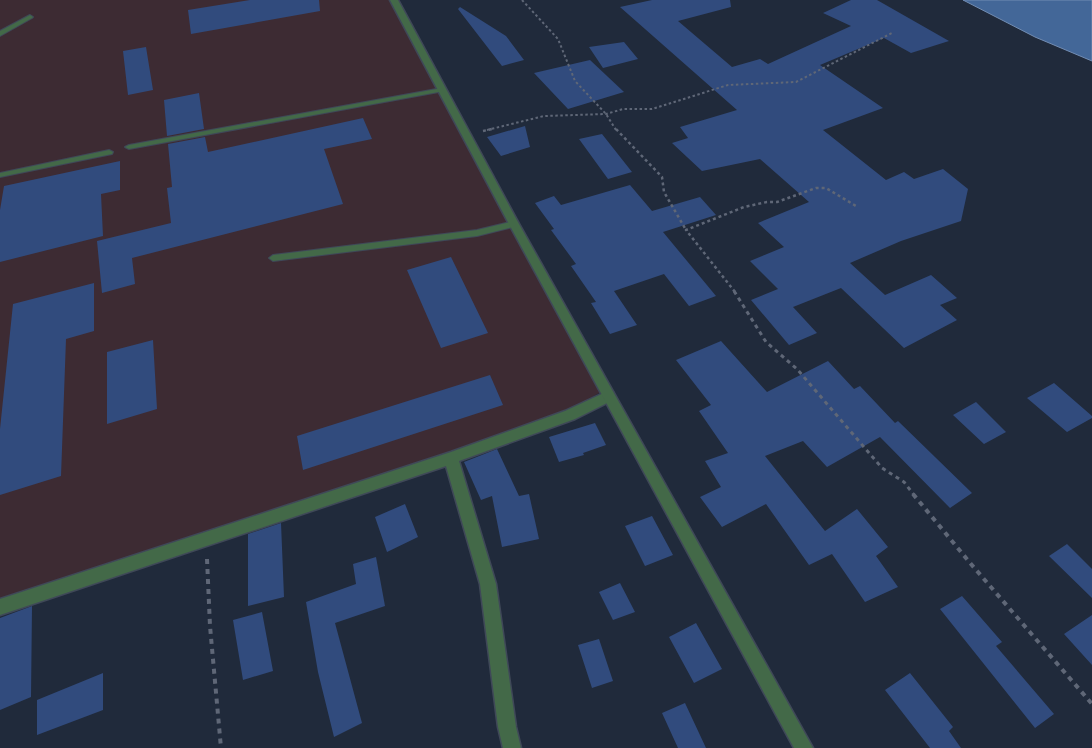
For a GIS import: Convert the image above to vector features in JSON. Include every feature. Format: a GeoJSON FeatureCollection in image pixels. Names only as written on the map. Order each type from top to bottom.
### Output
{"type":"FeatureCollection","features":[{"type":"Feature","properties":{"kind":"street"},"geometry":{"type":"LineString","coordinates":[[394,0],[608,396],[804,748]]}},
{"type":"Feature","properties":{"kind":"street"},"geometry":{"type":"LineString","coordinates":[[0,607],[451,458],[570,415],[608,396]]}},
{"type":"Feature","properties":{"kind":"street"},"geometry":{"type":"LineString","coordinates":[[451,458],[488,584],[507,727],[512,748]]}},
{"type":"Feature","properties":{"kind":"lane"},"geometry":{"type":"LineString","coordinates":[[0,34],[30,17]]}},
{"type":"Feature","properties":{"kind":"lane"},"geometry":{"type":"LineString","coordinates":[[129,147],[442,90]]}},
{"type":"Feature","properties":{"kind":"lane"},"geometry":{"type":"LineString","coordinates":[[0,175],[109,152]]}},
{"type":"Feature","properties":{"kind":"lane"},"geometry":{"type":"LineString","coordinates":[[273,258],[477,233],[514,224]]}},
{"type":"Feature","properties":{"kind":"path"},"geometry":{"type":"LineString","coordinates":[[522,0],[558,38],[560,50],[575,81],[606,114],[619,134],[662,177],[664,192],[686,230],[739,297],[766,342],[797,369],[882,468],[904,482],[971,564],[1092,704]]}},
{"type":"Feature","properties":{"kind":"path"},"geometry":{"type":"LineString","coordinates":[[467,135],[544,116],[606,114],[623,110],[652,109],[728,85],[796,82],[892,33]]}},
{"type":"Feature","properties":{"kind":"path"},"geometry":{"type":"LineString","coordinates":[[686,230],[748,206],[772,201],[778,202],[818,188],[826,188],[848,204],[856,206]]}},
{"type":"Feature","properties":{"kind":"path"},"geometry":{"type":"LineString","coordinates":[[206,540],[210,626],[221,748]]}},
{"type":"Feature","properties":{"kind":"shaded area"},"geometry":{"type":"Polygon","coordinates":[[[0,0],[397,0],[606,389],[568,411],[391,474],[0,603],[0,0]]]}},
{"type":"Feature","properties":{"kind":"water"},"geometry":{"type":"Polygon","coordinates":[[[963,0],[1092,0],[1092,61],[1035,37],[963,0]]]}},
{"type":"Feature","properties":{"kind":"building"},"geometry":{"type":"Polygon","coordinates":[[[250,0],[319,0],[320,11],[191,34],[188,10],[250,0]]]}},
{"type":"Feature","properties":{"kind":"building"},"geometry":{"type":"Polygon","coordinates":[[[652,0],[730,0],[731,7],[678,21],[732,67],[760,59],[768,64],[851,26],[823,13],[851,0],[877,0],[949,41],[911,53],[884,38],[820,65],[883,108],[823,130],[886,180],[904,172],[914,179],[943,169],[968,189],[961,221],[901,241],[850,263],[885,295],[931,275],[957,298],[940,305],[957,320],[904,348],[841,288],[793,307],[817,333],[789,345],[751,300],[778,289],[750,261],[784,247],[758,223],[809,202],[760,159],[702,171],[672,143],[688,138],[680,127],[737,110],[620,7],[652,0]]]}},
{"type":"Feature","properties":{"kind":"building"},"geometry":{"type":"Polygon","coordinates":[[[460,7],[506,36],[524,60],[502,66],[458,9],[460,7]]]}},
{"type":"Feature","properties":{"kind":"building"},"geometry":{"type":"Polygon","coordinates":[[[624,42],[638,59],[603,68],[589,47],[624,42]]]}},
{"type":"Feature","properties":{"kind":"building"},"geometry":{"type":"Polygon","coordinates":[[[146,47],[153,90],[128,95],[123,51],[146,47]]]}},
{"type":"Feature","properties":{"kind":"building"},"geometry":{"type":"Polygon","coordinates":[[[590,60],[624,92],[568,109],[534,73],[590,60]]]}},
{"type":"Feature","properties":{"kind":"building"},"geometry":{"type":"Polygon","coordinates":[[[199,93],[204,129],[167,136],[164,100],[199,93]]]}},
{"type":"Feature","properties":{"kind":"building"},"geometry":{"type":"Polygon","coordinates":[[[363,118],[372,139],[324,149],[343,204],[132,258],[135,284],[102,293],[97,241],[171,223],[167,188],[172,187],[168,144],[205,137],[208,152],[363,118]]]}},
{"type":"Feature","properties":{"kind":"building"},"geometry":{"type":"Polygon","coordinates":[[[525,126],[530,147],[501,156],[487,137],[525,126]]]}},
{"type":"Feature","properties":{"kind":"building"},"geometry":{"type":"Polygon","coordinates":[[[602,134],[632,172],[608,179],[579,139],[602,134]]]}},
{"type":"Feature","properties":{"kind":"building"},"geometry":{"type":"Polygon","coordinates":[[[120,161],[120,190],[101,194],[103,236],[0,262],[0,210],[4,186],[120,161]]]}},
{"type":"Feature","properties":{"kind":"building"},"geometry":{"type":"Polygon","coordinates":[[[630,185],[652,211],[700,197],[716,215],[663,232],[716,296],[689,306],[664,274],[614,291],[637,325],[610,334],[591,303],[596,302],[571,266],[576,264],[551,230],[554,229],[535,203],[554,196],[561,205],[630,185]]]}},
{"type":"Feature","properties":{"kind":"building"},"geometry":{"type":"Polygon","coordinates":[[[451,257],[488,333],[441,348],[407,270],[451,257]]]}},
{"type":"Feature","properties":{"kind":"building"},"geometry":{"type":"Polygon","coordinates":[[[94,283],[94,331],[66,339],[61,476],[0,495],[0,429],[13,304],[94,283]]]}},
{"type":"Feature","properties":{"kind":"building"},"geometry":{"type":"Polygon","coordinates":[[[153,340],[157,409],[107,424],[107,352],[153,340]]]}},
{"type":"Feature","properties":{"kind":"building"},"geometry":{"type":"Polygon","coordinates":[[[721,341],[767,392],[828,361],[854,389],[860,386],[895,423],[898,421],[972,493],[950,508],[880,437],[827,467],[803,441],[765,456],[825,531],[857,509],[888,547],[876,556],[898,587],[865,602],[832,554],[809,565],[766,504],[722,527],[700,497],[721,487],[705,461],[728,453],[699,411],[711,405],[676,360],[721,341]]]}},
{"type":"Feature","properties":{"kind":"building"},"geometry":{"type":"Polygon","coordinates":[[[490,375],[503,405],[303,470],[297,436],[490,375]]]}},
{"type":"Feature","properties":{"kind":"building"},"geometry":{"type":"Polygon","coordinates":[[[1054,383],[1092,418],[1067,432],[1027,398],[1054,383]]]}},
{"type":"Feature","properties":{"kind":"building"},"geometry":{"type":"Polygon","coordinates":[[[976,402],[1006,432],[984,444],[953,415],[976,402]]]}},
{"type":"Feature","properties":{"kind":"building"},"geometry":{"type":"Polygon","coordinates":[[[595,423],[606,445],[583,453],[584,455],[559,462],[549,437],[595,423]]]}},
{"type":"Feature","properties":{"kind":"building"},"geometry":{"type":"Polygon","coordinates":[[[497,449],[519,496],[529,494],[539,539],[502,547],[492,496],[481,500],[464,462],[497,449]]]}},
{"type":"Feature","properties":{"kind":"building"},"geometry":{"type":"Polygon","coordinates":[[[405,504],[418,537],[387,552],[375,517],[405,504]]]}},
{"type":"Feature","properties":{"kind":"building"},"geometry":{"type":"Polygon","coordinates":[[[652,516],[673,555],[645,566],[625,526],[652,516]]]}},
{"type":"Feature","properties":{"kind":"building"},"geometry":{"type":"Polygon","coordinates":[[[281,523],[284,597],[248,606],[248,534],[281,523]]]}},
{"type":"Feature","properties":{"kind":"building"},"geometry":{"type":"Polygon","coordinates":[[[1067,544],[1092,569],[1092,598],[1049,556],[1067,544]]]}},
{"type":"Feature","properties":{"kind":"building"},"geometry":{"type":"Polygon","coordinates":[[[376,557],[385,606],[335,623],[362,723],[334,737],[318,672],[306,602],[356,584],[353,564],[376,557]]]}},
{"type":"Feature","properties":{"kind":"building"},"geometry":{"type":"Polygon","coordinates":[[[620,583],[635,612],[613,620],[599,592],[620,583]]]}},
{"type":"Feature","properties":{"kind":"building"},"geometry":{"type":"Polygon","coordinates":[[[962,596],[1002,642],[996,646],[1054,714],[1035,728],[940,609],[962,596]]]}},
{"type":"Feature","properties":{"kind":"building"},"geometry":{"type":"Polygon","coordinates":[[[32,606],[31,697],[0,710],[0,618],[32,606]]]}},
{"type":"Feature","properties":{"kind":"building"},"geometry":{"type":"Polygon","coordinates":[[[262,612],[273,671],[243,680],[233,620],[262,612]]]}},
{"type":"Feature","properties":{"kind":"building"},"geometry":{"type":"Polygon","coordinates":[[[1092,615],[1092,665],[1064,634],[1092,615]]]}},
{"type":"Feature","properties":{"kind":"building"},"geometry":{"type":"Polygon","coordinates":[[[696,623],[722,669],[694,683],[669,637],[696,623]]]}},
{"type":"Feature","properties":{"kind":"building"},"geometry":{"type":"Polygon","coordinates":[[[599,639],[613,681],[592,688],[578,645],[599,639]]]}},
{"type":"Feature","properties":{"kind":"building"},"geometry":{"type":"Polygon","coordinates":[[[103,673],[103,710],[37,735],[37,700],[103,673]]]}},
{"type":"Feature","properties":{"kind":"building"},"geometry":{"type":"Polygon","coordinates":[[[910,673],[953,727],[949,731],[961,748],[930,748],[885,690],[910,673]]]}},
{"type":"Feature","properties":{"kind":"building"},"geometry":{"type":"Polygon","coordinates":[[[685,703],[706,748],[678,748],[662,713],[685,703]]]}}]}
